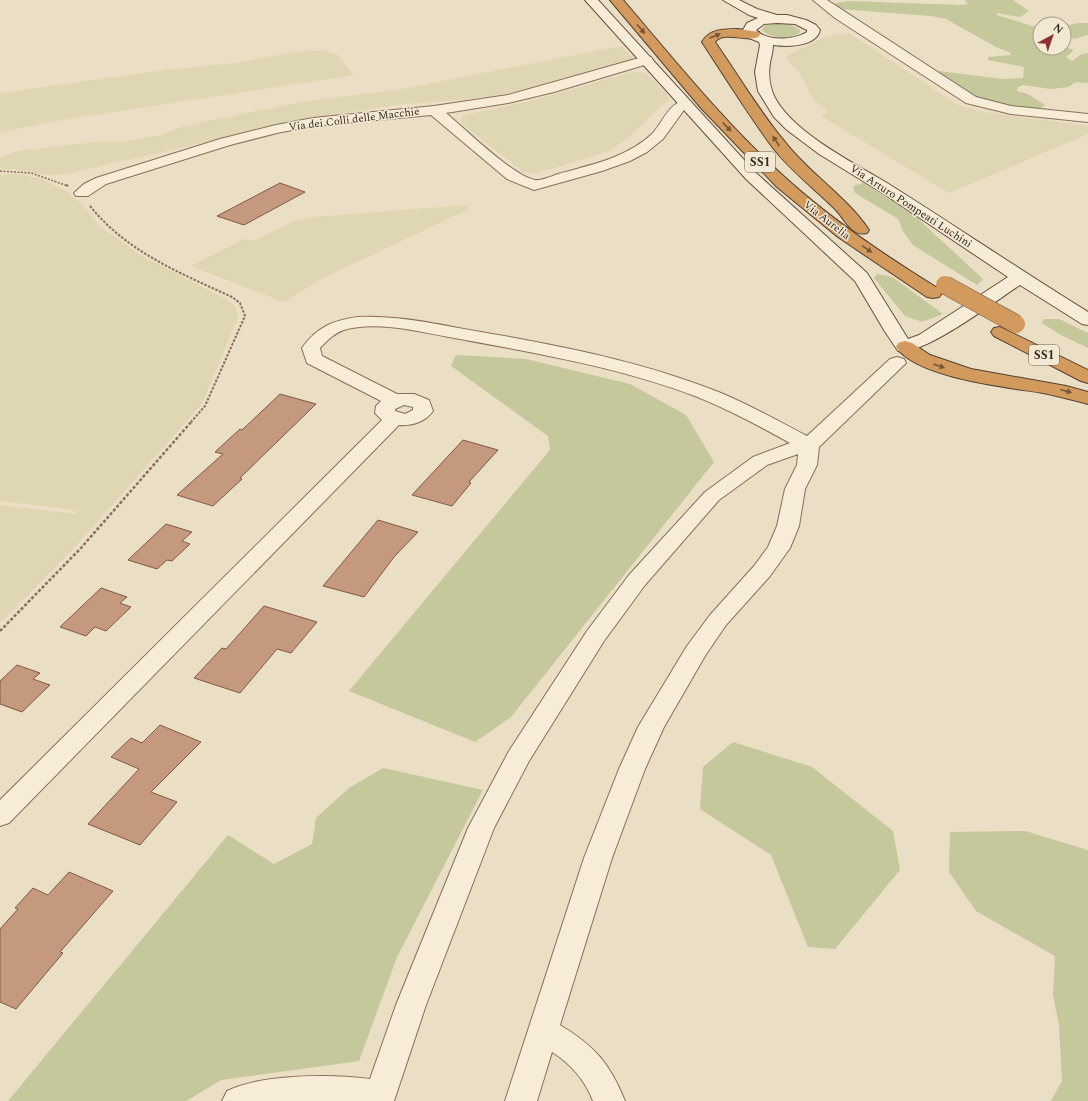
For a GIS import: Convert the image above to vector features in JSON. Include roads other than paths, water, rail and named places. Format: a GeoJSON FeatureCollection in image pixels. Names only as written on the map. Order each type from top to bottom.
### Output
{"type":"FeatureCollection","features":[{"type":"Feature","properties":{"kind":"highway","name":"Via Aurelia"},"geometry":{"type":"LineString","coordinates":[[616,0],[717,116],[764,166],[833,226],[1008,328],[1088,377]]}},
{"type":"Feature","properties":{"kind":"highway"},"geometry":{"type":"LineString","coordinates":[[631,0],[684,59]]}},
{"type":"Feature","properties":{"kind":"highway"},"geometry":{"type":"LineString","coordinates":[[757,33],[722,34],[712,37],[708,42],[779,145],[794,162],[840,206],[861,230]]}},
{"type":"Feature","properties":{"kind":"highway","name":"Via Aurelia"},"geometry":{"type":"LineString","coordinates":[[756,137],[808,188],[939,289]]}},
{"type":"Feature","properties":{"kind":"highway","name":"Via Aurelia"},"geometry":{"type":"LineString","coordinates":[[1008,328],[1088,362]]}},
{"type":"Feature","properties":{"kind":"highway"},"geometry":{"type":"LineString","coordinates":[[901,355],[974,375],[1054,388],[1088,398]]}},
{"type":"Feature","properties":{"kind":"street"},"geometry":{"type":"LineString","coordinates":[[592,0],[686,106],[751,176],[861,277],[875,296],[893,333],[901,355]]}},
{"type":"Feature","properties":{"kind":"street"},"geometry":{"type":"LineString","coordinates":[[819,0],[839,15],[971,100],[1002,109],[1088,118]]}},
{"type":"Feature","properties":{"kind":"street"},"geometry":{"type":"LineString","coordinates":[[732,2],[754,12],[777,19],[797,21],[811,27],[814,30],[810,37],[795,41],[780,48],[763,69]]}},
{"type":"Feature","properties":{"kind":"street"},"geometry":{"type":"LineString","coordinates":[[732,2],[747,14],[757,33]]}},
{"type":"Feature","properties":{"kind":"street"},"geometry":{"type":"LineString","coordinates":[[757,33],[767,20],[777,19]]}},
{"type":"Feature","properties":{"kind":"street"},"geometry":{"type":"LineString","coordinates":[[757,33],[795,41]]}},
{"type":"Feature","properties":{"kind":"street","name":"Via Arturo Pompeati Luchini"},"geometry":{"type":"LineString","coordinates":[[757,33],[768,48],[763,62],[764,88],[769,101],[792,128],[1088,320]]}},
{"type":"Feature","properties":{"kind":"street","name":"Via dei Colli delle Macchie"},"geometry":{"type":"LineString","coordinates":[[82,193],[89,187],[101,181],[225,142],[264,132],[313,122],[434,110],[529,94],[646,60]]}},
{"type":"Feature","properties":{"kind":"street"},"geometry":{"type":"LineString","coordinates":[[434,110],[512,176],[534,185],[597,168],[624,158],[642,149],[658,136],[679,107],[686,106]]}},
{"type":"Feature","properties":{"kind":"street"},"geometry":{"type":"LineString","coordinates":[[238,1101],[244,1098],[289,1092],[347,1090],[379,1098],[411,1005],[481,828],[518,758],[595,636],[637,580],[712,496],[760,461],[798,447],[809,445],[901,355],[1020,277]]}},
{"type":"Feature","properties":{"kind":"street"},"geometry":{"type":"LineString","coordinates":[[0,816],[394,409],[314,359],[311,348],[322,335],[336,326],[356,322],[389,323],[518,345],[623,368],[686,386],[739,408],[809,445]]}},
{"type":"Feature","properties":{"kind":"street"},"geometry":{"type":"LineString","coordinates":[[521,1101],[598,858],[632,769],[651,726],[676,681],[705,638],[779,548],[788,526],[795,489],[807,464],[809,445]]}},
{"type":"Feature","properties":{"kind":"street"},"geometry":{"type":"LineString","coordinates":[[544,1031],[567,1045],[594,1069],[603,1082],[609,1101]]}}]}
